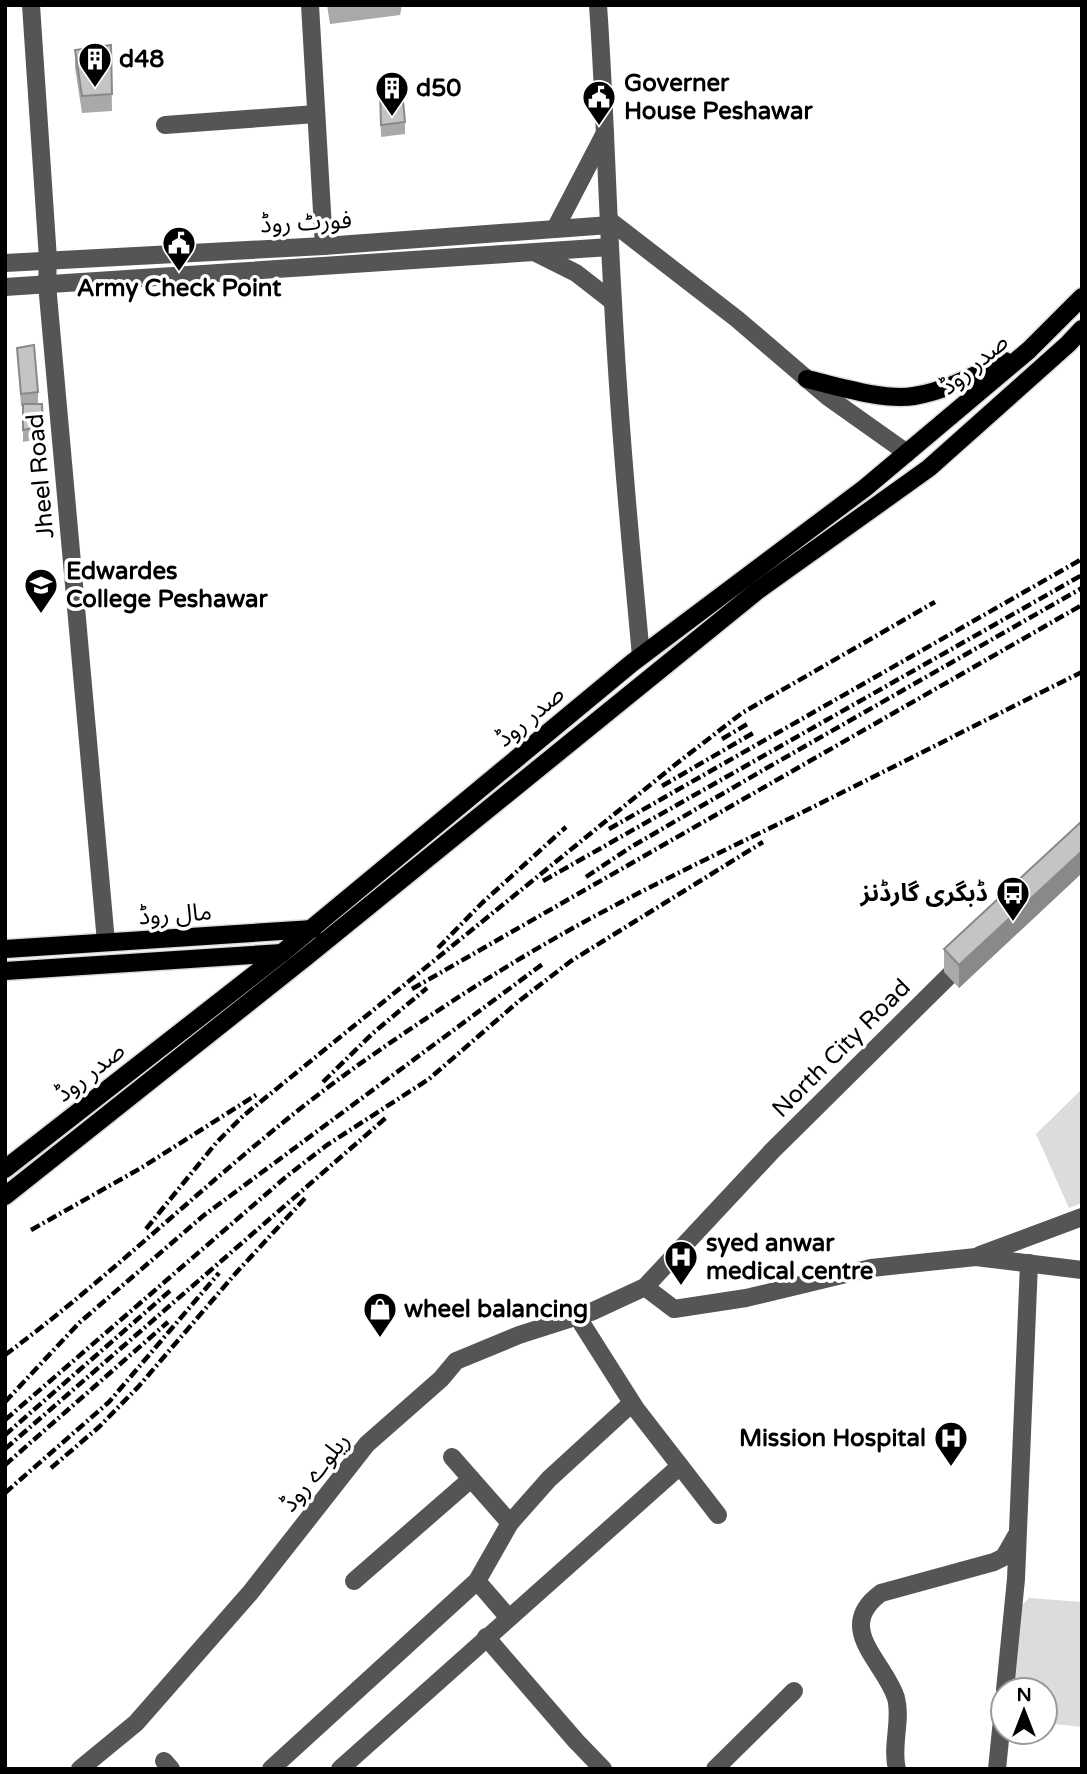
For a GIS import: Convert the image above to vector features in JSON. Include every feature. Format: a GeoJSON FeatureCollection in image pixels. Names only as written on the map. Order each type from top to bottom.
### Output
{"type":"FeatureCollection","features":[{"type":"Feature","properties":{"kind":"main road","name":"صدر روڈ"},"geometry":{"type":"LineString","coordinates":[[5,1169],[311,930],[641,656],[771,560],[907,453],[1029,350],[1082,297]]}},
{"type":"Feature","properties":{"kind":"main road","name":"صدر روڈ"},"geometry":{"type":"LineString","coordinates":[[5,1196],[317,949],[757,591],[929,468],[1068,344],[1082,328]]}},
{"type":"Feature","properties":{"kind":"main road"},"geometry":{"type":"LineString","coordinates":[[807,379],[864,393],[912,396],[964,381],[1029,350]]}},
{"type":"Feature","properties":{"kind":"main road","name":"مال روڈ"},"geometry":{"type":"LineString","coordinates":[[5,949],[311,930],[347,924]]}},
{"type":"Feature","properties":{"kind":"main road","name":"مال روڈ"},"geometry":{"type":"LineString","coordinates":[[5,971],[317,949]]}},
{"type":"Feature","properties":{"kind":"street","name":"Jheel Road"},"geometry":{"type":"LineString","coordinates":[[32,5],[48,259],[47,284],[106,942]]}},
{"type":"Feature","properties":{"kind":"street"},"geometry":{"type":"LineString","coordinates":[[310,5],[324,246]]}},
{"type":"Feature","properties":{"kind":"street"},"geometry":{"type":"LineString","coordinates":[[598,5],[607,130],[612,301],[623,475],[641,656]]}},
{"type":"Feature","properties":{"kind":"street"},"geometry":{"type":"LineString","coordinates":[[165,125],[316,114]]}},
{"type":"Feature","properties":{"kind":"street"},"geometry":{"type":"LineString","coordinates":[[555,229],[607,130]]}},
{"type":"Feature","properties":{"kind":"street","name":"فورٹ روڈ"},"geometry":{"type":"LineString","coordinates":[[5,263],[324,246],[555,229],[609,222]]}},
{"type":"Feature","properties":{"kind":"street"},"geometry":{"type":"LineString","coordinates":[[609,222],[737,319],[828,397],[907,453]]}},
{"type":"Feature","properties":{"kind":"street","name":"فورٹ روڈ"},"geometry":{"type":"LineString","coordinates":[[5,287],[610,247]]}},
{"type":"Feature","properties":{"kind":"street"},"geometry":{"type":"LineString","coordinates":[[533,252],[576,273],[612,301]]}},
{"type":"Feature","properties":{"kind":"street","name":"North City Road"},"geometry":{"type":"LineString","coordinates":[[645,1287],[772,1151],[971,954]]}},
{"type":"Feature","properties":{"kind":"street"},"geometry":{"type":"LineString","coordinates":[[976,1257],[1082,1217]]}},
{"type":"Feature","properties":{"kind":"street"},"geometry":{"type":"LineString","coordinates":[[645,1287],[674,1309],[746,1298],[871,1268],[976,1257],[1082,1269]]}},
{"type":"Feature","properties":{"kind":"street"},"geometry":{"type":"LineString","coordinates":[[1006,1676],[1016,1579],[1029,1263]]}},
{"type":"Feature","properties":{"kind":"street","name":"ریلوے روڈ"},"geometry":{"type":"LineString","coordinates":[[80,1769],[136,1723],[250,1593],[368,1444],[441,1379],[456,1361],[519,1335],[577,1316],[645,1287]]}},
{"type":"Feature","properties":{"kind":"street"},"geometry":{"type":"LineString","coordinates":[[577,1316],[632,1403],[718,1515]]}},
{"type":"Feature","properties":{"kind":"street"},"geometry":{"type":"LineString","coordinates":[[271,1769],[477,1581],[510,1523],[549,1479],[632,1403]]}},
{"type":"Feature","properties":{"kind":"street"},"geometry":{"type":"LineString","coordinates":[[452,1457],[510,1523]]}},
{"type":"Feature","properties":{"kind":"street"},"geometry":{"type":"LineString","coordinates":[[340,1769],[680,1466]]}},
{"type":"Feature","properties":{"kind":"street"},"geometry":{"type":"LineString","coordinates":[[354,1581],[471,1479]]}},
{"type":"Feature","properties":{"kind":"street"},"geometry":{"type":"LineString","coordinates":[[897,1769],[896,1699],[863,1639],[862,1620],[866,1609],[873,1598],[881,1593],[1004,1557],[1018,1533]]}},
{"type":"Feature","properties":{"kind":"street"},"geometry":{"type":"LineString","coordinates":[[477,1581],[508,1617]]}},
{"type":"Feature","properties":{"kind":"street"},"geometry":{"type":"LineString","coordinates":[[486,1637],[593,1765]]}},
{"type":"Feature","properties":{"kind":"street"},"geometry":{"type":"LineString","coordinates":[[715,1769],[794,1691]]}},
{"type":"Feature","properties":{"kind":"street"},"geometry":{"type":"LineString","coordinates":[[997,1769],[999,1746]]}},
{"type":"Feature","properties":{"kind":"shaded area"},"geometry":{"type":"Polygon","coordinates":[[[1082,1089],[1082,1203],[1069,1208],[1036,1134],[1082,1089]]]}},
{"type":"Feature","properties":{"kind":"shaded area"},"geometry":{"type":"Polygon","coordinates":[[[1029,1598],[1082,1602],[1082,1727],[1059,1725],[1059,1676],[1011,1676],[1018,1609],[1029,1598]]]}},
{"type":"Feature","properties":{"kind":"building","name":"d48"},"geometry":{"type":"Polygon","coordinates":[[[111,45],[112,94],[82,96],[75,50],[111,45]]]}},
{"type":"Feature","properties":{"kind":"building","name":"d50"},"geometry":{"type":"Polygon","coordinates":[[[380,90],[402,90],[405,122],[381,125],[380,90]]]}},
{"type":"Feature","properties":{"kind":"building"},"geometry":{"type":"Polygon","coordinates":[[[34,345],[38,392],[21,394],[17,348],[34,345]]]}},
{"type":"Feature","properties":{"kind":"building"},"geometry":{"type":"Polygon","coordinates":[[[23,404],[42,404],[43,426],[23,430],[23,404]]]}},
{"type":"Feature","properties":{"kind":"building"},"geometry":{"type":"Polygon","coordinates":[[[1082,821],[1082,851],[959,965],[944,949],[1082,821]]]}},
{"type":"Feature","properties":{"kind":"railway"},"geometry":{"type":"LineString","coordinates":[[609,829],[1082,559]]}},
{"type":"Feature","properties":{"kind":"railway"},"geometry":{"type":"LineString","coordinates":[[543,881],[1082,575]]}},
{"type":"Feature","properties":{"kind":"railway"},"geometry":{"type":"LineString","coordinates":[[586,877],[631,847],[1082,588]]}},
{"type":"Feature","properties":{"kind":"railway"},"geometry":{"type":"LineString","coordinates":[[146,1229],[216,1143],[243,1116],[676,764],[742,713],[935,602]]}},
{"type":"Feature","properties":{"kind":"railway"},"geometry":{"type":"LineString","coordinates":[[412,989],[1082,605]]}},
{"type":"Feature","properties":{"kind":"railway"},"geometry":{"type":"LineString","coordinates":[[5,1355],[98,1281],[233,1164],[326,1089],[490,977],[579,924],[635,895],[1082,672]]}},
{"type":"Feature","properties":{"kind":"railway"},"geometry":{"type":"LineString","coordinates":[[722,739],[749,723]]}},
{"type":"Feature","properties":{"kind":"railway"},"geometry":{"type":"LineString","coordinates":[[662,786],[755,732]]}},
{"type":"Feature","properties":{"kind":"railway"},"geometry":{"type":"LineString","coordinates":[[438,948],[482,903],[566,827]]}},
{"type":"Feature","properties":{"kind":"railway"},"geometry":{"type":"LineString","coordinates":[[5,1420],[287,1176],[327,1145],[429,1079],[519,1001],[571,961],[763,842]]}},
{"type":"Feature","properties":{"kind":"railway"},"geometry":{"type":"LineString","coordinates":[[5,1402],[79,1323],[203,1216],[544,963]]}},
{"type":"Feature","properties":{"kind":"railway"},"geometry":{"type":"LineString","coordinates":[[323,1082],[373,1033],[427,988]]}},
{"type":"Feature","properties":{"kind":"railway"},"geometry":{"type":"LineString","coordinates":[[31,1230],[141,1168],[256,1095]]}},
{"type":"Feature","properties":{"kind":"railway"},"geometry":{"type":"LineString","coordinates":[[5,1449],[388,1116]]}},
{"type":"Feature","properties":{"kind":"railway"},"geometry":{"type":"LineString","coordinates":[[51,1468],[99,1427],[139,1386],[235,1274],[307,1196]]}},
{"type":"Feature","properties":{"kind":"railway"},"geometry":{"type":"LineString","coordinates":[[5,1493],[109,1402],[219,1273]]}},
{"type":"Feature","properties":{"kind":"railway"},"geometry":{"type":"LineString","coordinates":[[5,1435],[171,1290]]}},
{"type":"Feature","properties":{"kind":"railway"},"geometry":{"type":"LineString","coordinates":[[5,1465],[168,1322]]}},
{"type":"Feature","properties":{"kind":"place","name":"d48"},"geometry":{"type":"Point","coordinates":[95,89]}},
{"type":"Feature","properties":{"kind":"place","name":"d50"},"geometry":{"type":"Point","coordinates":[392,118]}},
{"type":"Feature","properties":{"kind":"place","name":"Governer House Peshawar"},"geometry":{"type":"Point","coordinates":[599,127]}},
{"type":"Feature","properties":{"kind":"place","name":"Army Check Point"},"geometry":{"type":"Point","coordinates":[179,273]}},
{"type":"Feature","properties":{"kind":"place","name":"Edwardes College Peshawar"},"geometry":{"type":"Point","coordinates":[41,615]}},
{"type":"Feature","properties":{"kind":"place","name":"ڈبگری گارڈنز"},"geometry":{"type":"Point","coordinates":[1013,923]}},
{"type":"Feature","properties":{"kind":"place","name":"syed anwar medical centre"},"geometry":{"type":"Point","coordinates":[681,1287]}},
{"type":"Feature","properties":{"kind":"place","name":"wheel balancing"},"geometry":{"type":"Point","coordinates":[380,1339]}},
{"type":"Feature","properties":{"kind":"place","name":"Mission Hospital"},"geometry":{"type":"Point","coordinates":[951,1468]}}]}
